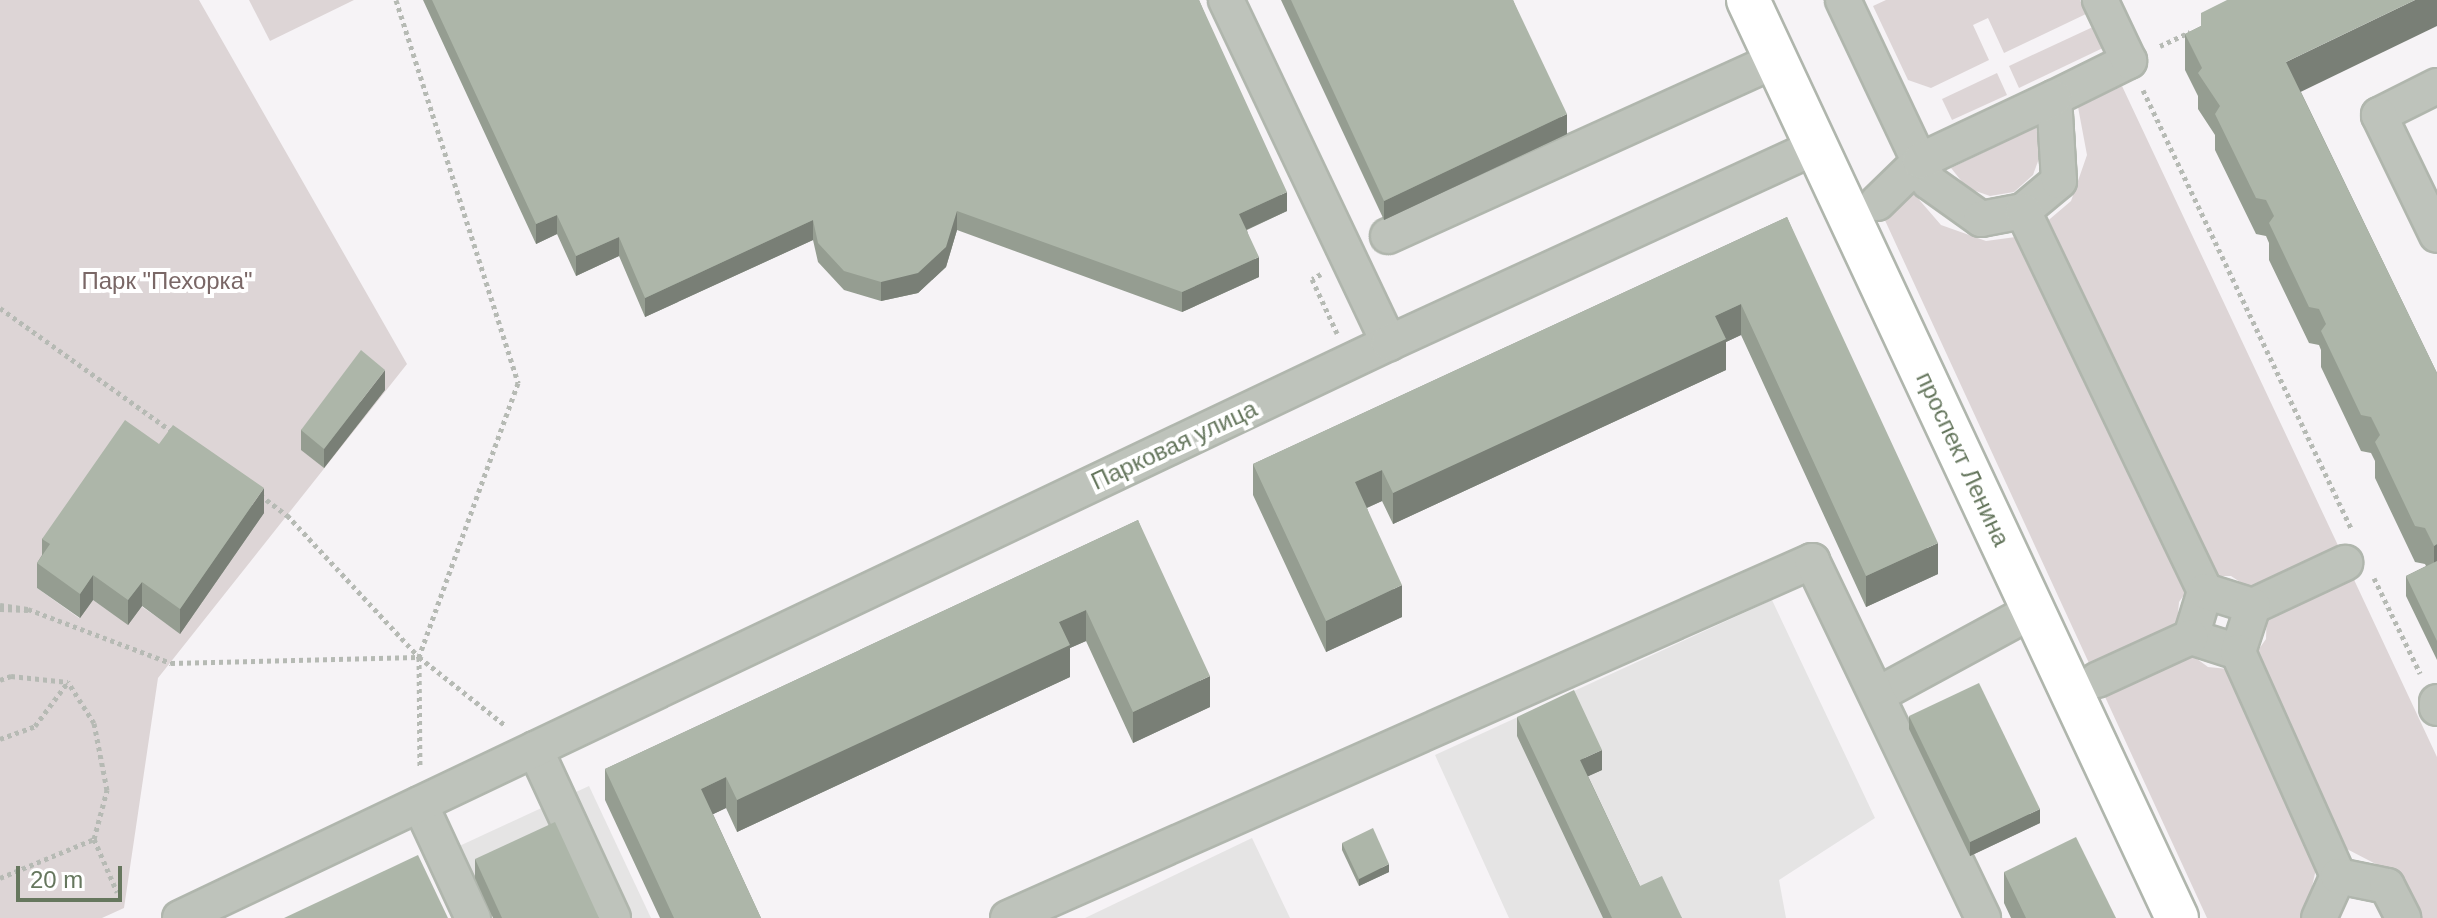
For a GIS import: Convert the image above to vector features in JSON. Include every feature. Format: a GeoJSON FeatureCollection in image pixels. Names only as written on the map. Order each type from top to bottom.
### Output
{"type":"FeatureCollection","features":[{"type":"Feature","properties":{"kind":"main road","name":"проспект Ленина"},"geometry":{"type":"LineString","coordinates":[[1748,0],[2177,918]]}},
{"type":"Feature","properties":{"kind":"street"},"geometry":{"type":"LineString","coordinates":[[1226,0],[1389,343]]}},
{"type":"Feature","properties":{"kind":"street"},"geometry":{"type":"LineString","coordinates":[[1843,0],[1929,182],[1981,219],[2023,211],[2059,181],[2054,98]]}},
{"type":"Feature","properties":{"kind":"street"},"geometry":{"type":"LineString","coordinates":[[1877,203],[1920,161],[2129,61],[2100,0]]}},
{"type":"Feature","properties":{"kind":"street"},"geometry":{"type":"LineString","coordinates":[[1388,236],[1776,60]]}},
{"type":"Feature","properties":{"kind":"street"},"geometry":{"type":"LineString","coordinates":[[2437,86],[2379,115],[2437,235]]}},
{"type":"Feature","properties":{"kind":"street","name":"Парковая улица"},"geometry":{"type":"LineString","coordinates":[[180,918],[1350,361],[1817,146]]}},
{"type":"Feature","properties":{"kind":"street"},"geometry":{"type":"LineString","coordinates":[[2023,211],[2205,591],[2191,637]]}},
{"type":"Feature","properties":{"kind":"street"},"geometry":{"type":"LineString","coordinates":[[2205,591],[2253,606],[2357,557]]}},
{"type":"Feature","properties":{"kind":"street"},"geometry":{"type":"LineString","coordinates":[[1008,918],[1812,561],[1879,694],[1983,918]]}},
{"type":"Feature","properties":{"kind":"street"},"geometry":{"type":"LineString","coordinates":[[2253,606],[2238,652],[2338,876],[2319,918]]}},
{"type":"Feature","properties":{"kind":"street"},"geometry":{"type":"LineString","coordinates":[[1879,694],[2034,610]]}},
{"type":"Feature","properties":{"kind":"street"},"geometry":{"type":"LineString","coordinates":[[2097,680],[2191,637],[2238,652]]}},
{"type":"Feature","properties":{"kind":"street"},"geometry":{"type":"LineString","coordinates":[[535,749],[613,918]]}},
{"type":"Feature","properties":{"kind":"street"},"geometry":{"type":"LineString","coordinates":[[420,804],[473,918]]}},
{"type":"Feature","properties":{"kind":"street"},"geometry":{"type":"LineString","coordinates":[[2338,876],[2387,886],[2403,918]]}},
{"type":"Feature","properties":{"kind":"path"},"geometry":{"type":"LineString","coordinates":[[396,0],[518,383],[419,657],[420,804]]}},
{"type":"Feature","properties":{"kind":"path"},"geometry":{"type":"LineString","coordinates":[[2193,31],[2129,61],[2357,557],[2436,704]]}},
{"type":"Feature","properties":{"kind":"path"},"geometry":{"type":"LineString","coordinates":[[1312,279],[1350,361]]}},
{"type":"Feature","properties":{"kind":"path"},"geometry":{"type":"LineString","coordinates":[[0,308],[187,443]]}},
{"type":"Feature","properties":{"kind":"path"},"geometry":{"type":"LineString","coordinates":[[250,488],[287,515],[419,657],[535,749]]}},
{"type":"Feature","properties":{"kind":"path"},"geometry":{"type":"LineString","coordinates":[[0,607],[28,609],[171,663],[419,657]]}},
{"type":"Feature","properties":{"kind":"path"},"geometry":{"type":"LineString","coordinates":[[0,680],[11,676],[68,682]]}},
{"type":"Feature","properties":{"kind":"path"},"geometry":{"type":"LineString","coordinates":[[0,739],[35,726],[68,682]]}},
{"type":"Feature","properties":{"kind":"path"},"geometry":{"type":"LineString","coordinates":[[68,682],[94,723],[107,790],[94,839],[117,892]]}},
{"type":"Feature","properties":{"kind":"path"},"geometry":{"type":"LineString","coordinates":[[0,878],[94,839]]}},
{"type":"Feature","properties":{"kind":"shaded area"},"geometry":{"type":"Polygon","coordinates":[[[1772,600],[1875,818],[1779,880],[1786,918],[1509,918],[1435,755],[1772,600]]]}},
{"type":"Feature","properties":{"kind":"shaded area"},"geometry":{"type":"Polygon","coordinates":[[[589,786],[651,918],[453,918],[427,861],[589,786]]]}},
{"type":"Feature","properties":{"kind":"shaded area"},"geometry":{"type":"Polygon","coordinates":[[[1252,838],[1290,918],[1085,918],[1252,838]]]}},
{"type":"Feature","properties":{"kind":"green space","name":"Парк \"Пехорка\""},"geometry":{"type":"Polygon","coordinates":[[[0,0],[199,0],[407,364],[158,678],[124,908],[102,918],[0,918],[0,0]],[[264,513],[37,588],[79,618],[93,600],[128,624],[141,606],[180,633],[264,513]]]}},
{"type":"Feature","properties":{"kind":"green space"},"geometry":{"type":"Polygon","coordinates":[[[249,0],[354,0],[270,41],[249,0]]]}},
{"type":"Feature","properties":{"kind":"green space"},"geometry":{"type":"Polygon","coordinates":[[[1886,0],[2080,0],[2086,14],[2004,53],[1988,18],[1973,25],[1989,60],[1931,88],[1908,80],[1873,6],[1886,0]]]}},
{"type":"Feature","properties":{"kind":"green space"},"geometry":{"type":"Polygon","coordinates":[[[2095,26],[2105,47],[2019,88],[2009,66],[2095,26]]]}},
{"type":"Feature","properties":{"kind":"green space"},"geometry":{"type":"Polygon","coordinates":[[[1997,73],[2007,95],[1952,120],[1942,99],[1997,73]]]}},
{"type":"Feature","properties":{"kind":"green space"},"geometry":{"type":"Polygon","coordinates":[[[2122,86],[2343,556],[2260,595],[2231,576],[2213,576],[2044,224],[2071,201],[2087,155],[2078,107],[2122,86]]]}},
{"type":"Feature","properties":{"kind":"green space"},"geometry":{"type":"Polygon","coordinates":[[[2036,127],[2041,153],[2033,175],[2014,192],[1990,196],[1967,188],[1951,168],[2036,127]]]}},
{"type":"Feature","properties":{"kind":"green space"},"geometry":{"type":"Polygon","coordinates":[[[1909,188],[1941,225],[1986,241],[2023,236],[2189,588],[2179,602],[2176,635],[2094,674],[1877,203],[1909,188]]]}},
{"type":"Feature","properties":{"kind":"green space"},"geometry":{"type":"Polygon","coordinates":[[[2349,569],[2437,757],[2437,918],[2417,918],[2395,874],[2343,847],[2254,656],[2266,639],[2267,608],[2349,569]]]}},
{"type":"Feature","properties":{"kind":"green space"},"geometry":{"type":"Polygon","coordinates":[[[2182,648],[2208,667],[2228,669],[2318,860],[2305,918],[2207,918],[2100,686],[2182,648]]]}},
{"type":"Feature","properties":{"kind":"building"},"geometry":{"type":"Polygon","coordinates":[[[432,0],[1199,0],[1287,192],[1239,214],[1259,257],[1182,292],[957,211],[946,247],[918,273],[881,282],[844,271],[818,243],[813,220],[645,298],[619,237],[576,256],[557,215],[536,224],[432,0]]]}},
{"type":"Feature","properties":{"kind":"building"},"geometry":{"type":"Polygon","coordinates":[[[1291,0],[1513,0],[1567,114],[1384,201],[1291,0]]]}},
{"type":"Feature","properties":{"kind":"building"},"geometry":{"type":"Polygon","coordinates":[[[2227,0],[2415,0],[2286,62],[2437,373],[2437,544],[2434,546],[2425,528],[2415,526],[2375,442],[2380,435],[2371,417],[2361,415],[2321,331],[2326,324],[2319,309],[2309,307],[2269,223],[2274,216],[2266,200],[2256,198],[2215,114],[2220,106],[2198,73],[2202,68],[2185,34],[2201,26],[2201,13],[2227,0]]]}},
{"type":"Feature","properties":{"kind":"building"},"geometry":{"type":"Polygon","coordinates":[[[1787,217],[1938,543],[1866,576],[1741,304],[1715,316],[1726,339],[1393,493],[1382,470],[1355,482],[1402,585],[1326,621],[1253,464],[1787,217]]]}},
{"type":"Feature","properties":{"kind":"building"},"geometry":{"type":"Polygon","coordinates":[[[361,350],[385,370],[324,449],[301,430],[361,350]]]}},
{"type":"Feature","properties":{"kind":"building"},"geometry":{"type":"Polygon","coordinates":[[[125,420],[159,444],[173,425],[264,488],[180,609],[142,582],[128,600],[93,575],[80,594],[37,563],[50,544],[42,539],[125,420]]]}},
{"type":"Feature","properties":{"kind":"building"},"geometry":{"type":"Polygon","coordinates":[[[1138,520],[1210,676],[1133,712],[1086,610],[1059,622],[1070,645],[737,800],[726,777],[701,789],[761,918],[674,918],[605,769],[1138,520]]]}},
{"type":"Feature","properties":{"kind":"building"},"geometry":{"type":"Polygon","coordinates":[[[2437,561],[2437,641],[2406,576],[2437,561]]]}},
{"type":"Feature","properties":{"kind":"building"},"geometry":{"type":"Polygon","coordinates":[[[1979,683],[2040,809],[1970,842],[1909,716],[1979,683]]]}},
{"type":"Feature","properties":{"kind":"building"},"geometry":{"type":"Polygon","coordinates":[[[1574,690],[1602,750],[1580,760],[1640,886],[1662,876],[1682,918],[1612,918],[1517,717],[1574,690]]]}},
{"type":"Feature","properties":{"kind":"building"},"geometry":{"type":"Polygon","coordinates":[[[555,822],[599,918],[502,918],[475,859],[555,822]]]}},
{"type":"Feature","properties":{"kind":"building"},"geometry":{"type":"Polygon","coordinates":[[[1373,828],[1389,864],[1359,879],[1342,843],[1373,828]]]}},
{"type":"Feature","properties":{"kind":"building"},"geometry":{"type":"Polygon","coordinates":[[[2076,837],[2116,918],[2026,918],[2004,872],[2076,837]]]}},
{"type":"Feature","properties":{"kind":"building"},"geometry":{"type":"Polygon","coordinates":[[[418,855],[448,918],[284,918],[418,855]]]}}]}
